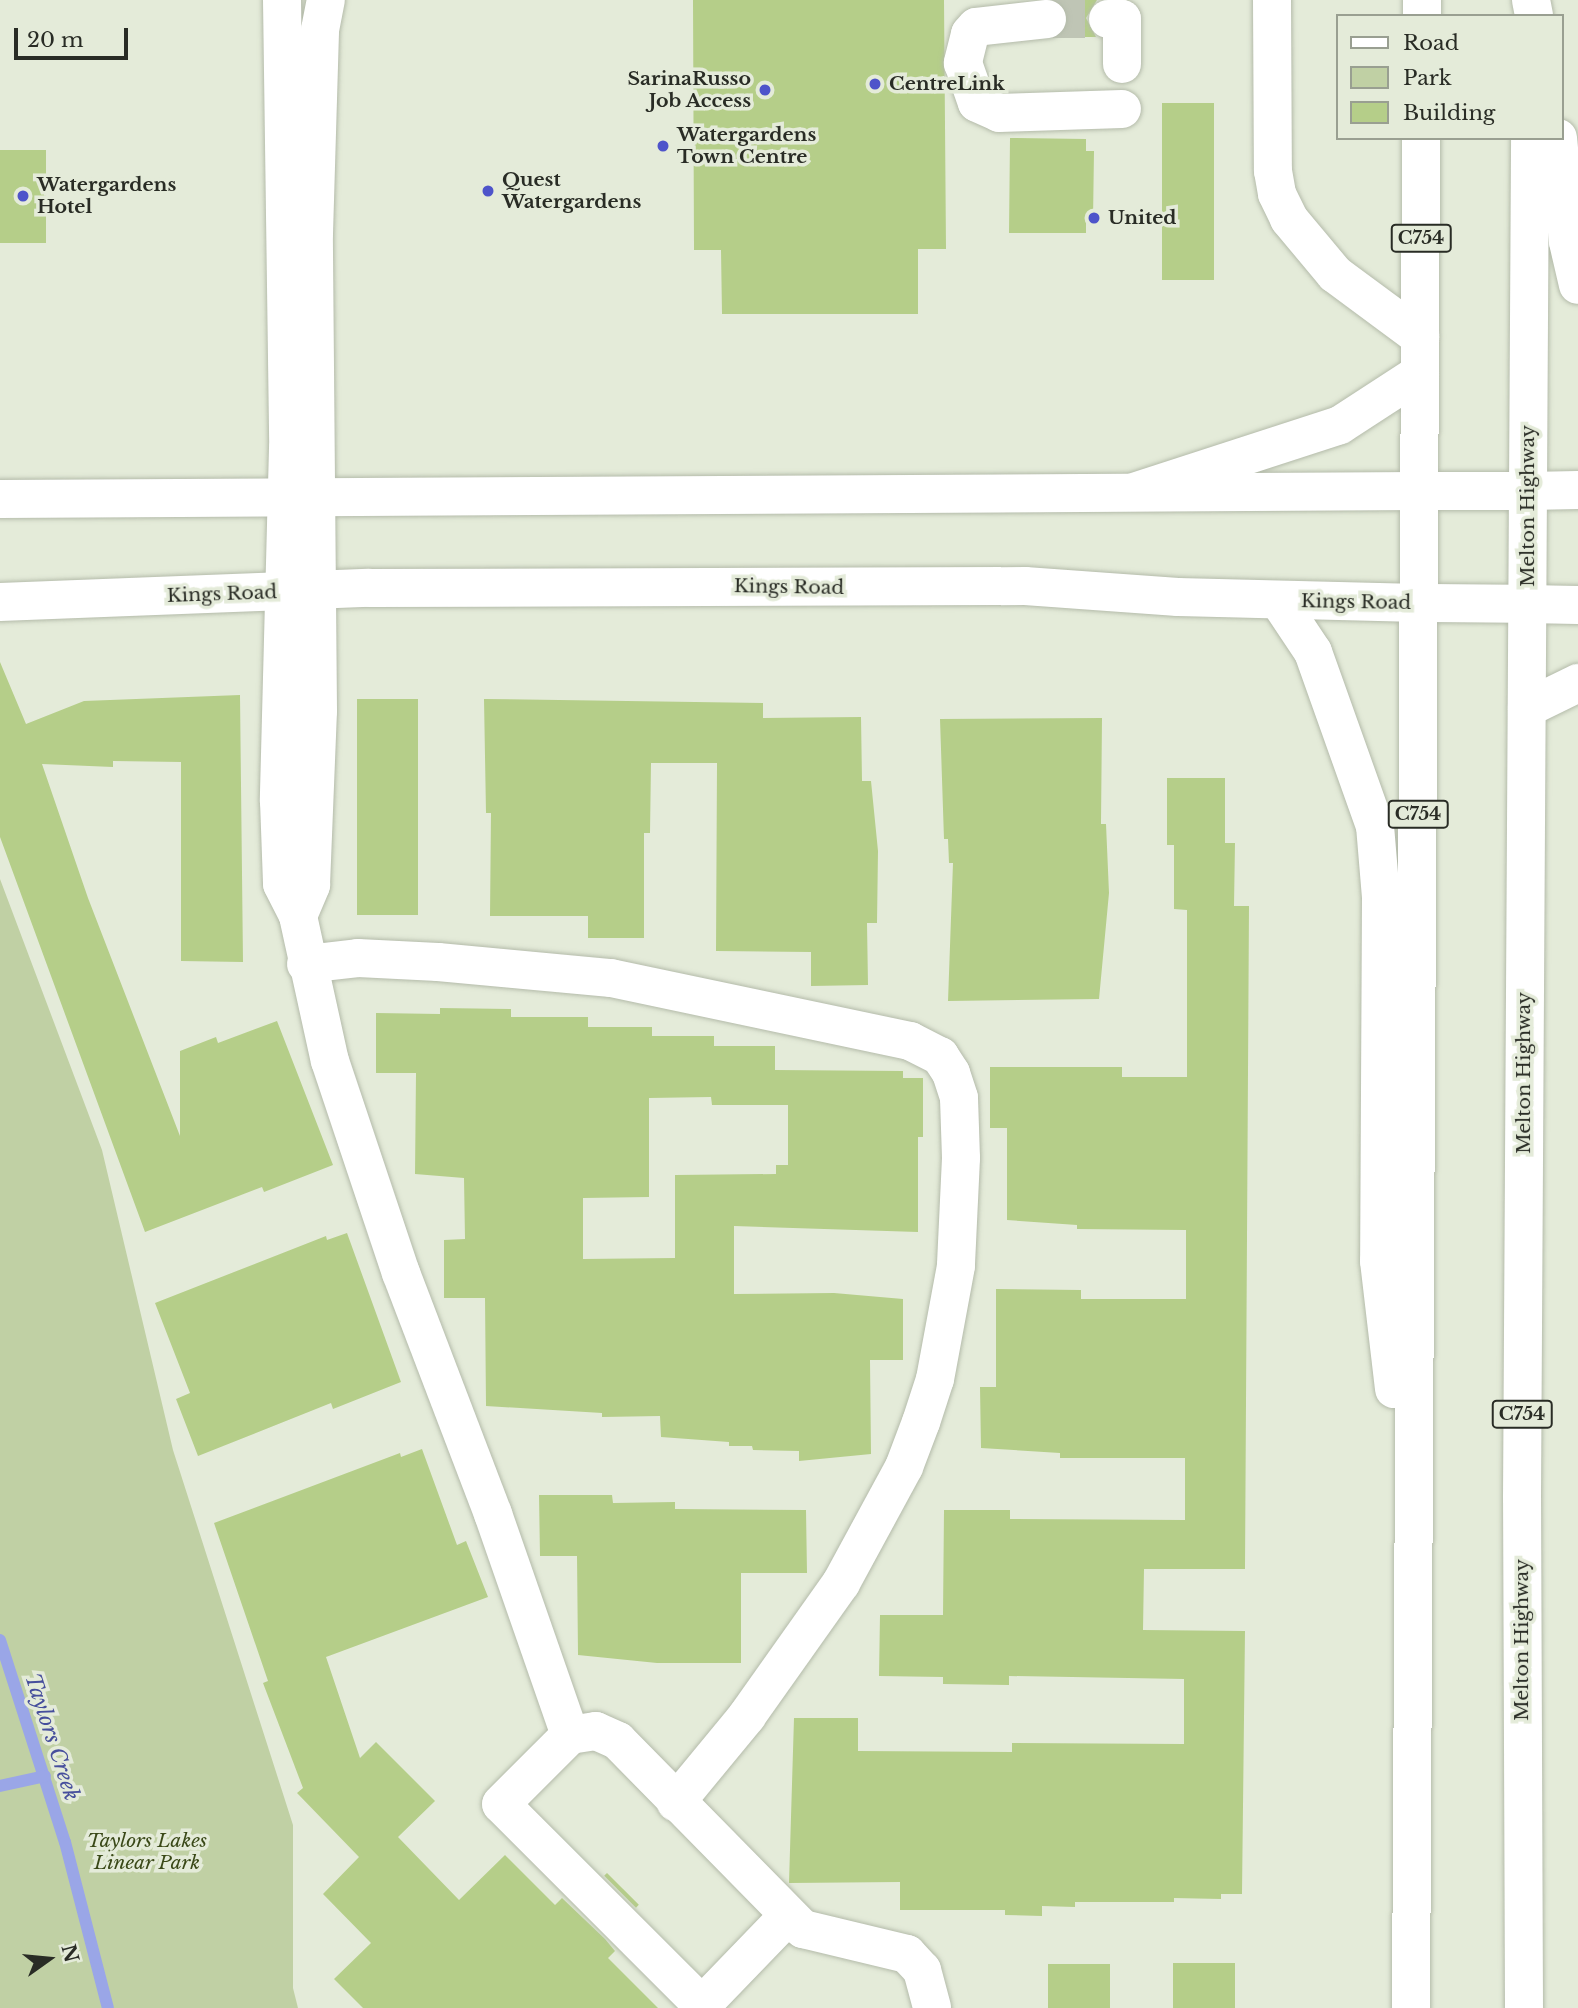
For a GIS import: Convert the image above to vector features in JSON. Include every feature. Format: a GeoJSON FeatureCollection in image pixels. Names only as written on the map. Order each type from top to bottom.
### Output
{"type":"FeatureCollection","features":[{"type":"Feature","properties":{"kind":"main road"},"geometry":{"type":"LineString","coordinates":[[282,0],[303,495]]}},
{"type":"Feature","properties":{"kind":"main road"},"geometry":{"type":"LineString","coordinates":[[326,0],[320,30],[302,591],[280,853],[282,884],[298,916],[306,964],[330,1061],[401,1273],[493,1514],[570,1735]]}},
{"type":"Feature","properties":{"kind":"main road"},"geometry":{"type":"LineString","coordinates":[[1137,491],[1340,425],[1420,355],[1335,274],[1296,229],[1278,194],[1273,171],[1272,0]]}},
{"type":"Feature","properties":{"kind":"main road"},"geometry":{"type":"LineString","coordinates":[[1047,19],[976,27],[970,34],[962,63],[976,103],[999,113],[1122,109]]}},
{"type":"Feature","properties":{"kind":"main road"},"geometry":{"type":"LineString","coordinates":[[1108,19],[1122,19],[1122,64]]}},
{"type":"Feature","properties":{"kind":"main road","name":"C754"},"geometry":{"type":"LineString","coordinates":[[1410,2008],[1422,140]]}},
{"type":"Feature","properties":{"kind":"main road","name":"Melton Highway"},"geometry":{"type":"LineString","coordinates":[[1524,2008],[1530,140]]}},
{"type":"Feature","properties":{"kind":"main road"},"geometry":{"type":"LineString","coordinates":[[1558,140],[1568,242],[1578,285]]}},
{"type":"Feature","properties":{"kind":"main road"},"geometry":{"type":"LineString","coordinates":[[0,499],[303,495],[1578,490]]}},
{"type":"Feature","properties":{"kind":"main road","name":"Kings Road"},"geometry":{"type":"LineString","coordinates":[[0,602],[302,591],[1025,586],[1279,601],[1578,605]]}},
{"type":"Feature","properties":{"kind":"main road"},"geometry":{"type":"LineString","coordinates":[[1279,601],[1313,652],[1369,803],[1376,839],[1381,897],[1379,1261],[1414,1568]]}},
{"type":"Feature","properties":{"kind":"main road"},"geometry":{"type":"LineString","coordinates":[[1527,708],[1578,683]]}},
{"type":"Feature","properties":{"kind":"main road"},"geometry":{"type":"LineString","coordinates":[[306,964],[358,958],[438,962],[611,978],[909,1041],[940,1056],[951,1073],[959,1098],[961,1158],[956,1266],[938,1365],[921,1422],[904,1467],[841,1583],[747,1716],[676,1802]]}},
{"type":"Feature","properties":{"kind":"main road"},"geometry":{"type":"LineString","coordinates":[[788,1916],[703,2006],[501,1804],[570,1735],[596,1731],[618,1741],[803,1929],[907,1954],[922,1970],[932,2008]]}},
{"type":"Feature","properties":{"kind":"green space","name":"Taylors Lakes Linear Park"},"geometry":{"type":"Polygon","coordinates":[[[0,879],[102,1150],[173,1450],[293,1825],[293,1988],[298,2008],[0,2008],[0,879]]]}},
{"type":"Feature","properties":{"kind":"building"},"geometry":{"type":"Polygon","coordinates":[[[693,0],[944,0],[946,249],[918,249],[918,314],[722,314],[721,250],[694,250],[693,0]]]}},
{"type":"Feature","properties":{"kind":"building"},"geometry":{"type":"Polygon","coordinates":[[[1057,0],[1097,0],[1086,18],[1096,37],[1059,37],[1069,17],[1057,0]]]}},
{"type":"Feature","properties":{"kind":"building"},"geometry":{"type":"Polygon","coordinates":[[[1162,103],[1214,103],[1214,280],[1162,280],[1162,103]]]}},
{"type":"Feature","properties":{"kind":"building"},"geometry":{"type":"Polygon","coordinates":[[[1010,138],[1086,139],[1086,151],[1094,151],[1093,220],[1086,220],[1086,233],[1009,233],[1010,138]]]}},
{"type":"Feature","properties":{"kind":"building","name":"Watergardens Hotel"},"geometry":{"type":"Polygon","coordinates":[[[0,150],[46,150],[46,243],[0,243],[0,150]]]}},
{"type":"Feature","properties":{"kind":"building"},"geometry":{"type":"Polygon","coordinates":[[[0,662],[26,724],[84,701],[240,695],[243,962],[181,961],[181,762],[113,761],[113,767],[42,764],[88,898],[180,1136],[180,1051],[216,1037],[218,1043],[277,1021],[333,1165],[264,1192],[262,1187],[145,1232],[0,837],[0,662]]]}},
{"type":"Feature","properties":{"kind":"building"},"geometry":{"type":"Polygon","coordinates":[[[357,699],[418,699],[418,915],[357,915],[357,699]]]}},
{"type":"Feature","properties":{"kind":"building"},"geometry":{"type":"Polygon","coordinates":[[[484,699],[763,703],[763,718],[861,717],[862,781],[871,781],[878,851],[877,923],[867,923],[868,985],[811,986],[811,952],[716,951],[717,763],[651,763],[650,833],[644,833],[644,938],[588,938],[588,916],[490,916],[491,813],[486,813],[484,699]]]}},
{"type":"Feature","properties":{"kind":"building"},"geometry":{"type":"Polygon","coordinates":[[[1102,718],[1101,824],[1106,824],[1109,893],[1099,999],[948,1001],[953,863],[949,863],[948,839],[944,839],[940,719],[1102,718]]]}},
{"type":"Feature","properties":{"kind":"building"},"geometry":{"type":"Polygon","coordinates":[[[1167,778],[1225,778],[1225,843],[1235,843],[1234,906],[1249,906],[1245,1569],[1144,1569],[1143,1630],[1245,1631],[1242,1894],[1221,1894],[1221,1899],[1174,1898],[1174,1902],[1075,1902],[1075,1907],[1042,1906],[1042,1916],[1005,1915],[1005,1910],[900,1910],[900,1882],[789,1883],[794,1718],[858,1718],[858,1751],[1012,1752],[1012,1743],[1184,1744],[1184,1679],[1009,1676],[1009,1685],[943,1684],[943,1677],[879,1676],[880,1615],[943,1615],[944,1510],[1010,1510],[1010,1519],[1185,1520],[1185,1458],[1060,1458],[1060,1453],[981,1448],[980,1387],[996,1387],[996,1289],[1081,1290],[1081,1299],[1186,1299],[1186,1230],[1077,1229],[1077,1225],[1007,1220],[1007,1128],[990,1128],[990,1067],[1122,1067],[1122,1077],[1187,1077],[1187,910],[1174,909],[1174,845],[1167,845],[1167,778]]]}},
{"type":"Feature","properties":{"kind":"building"},"geometry":{"type":"Polygon","coordinates":[[[440,1008],[511,1009],[511,1017],[588,1017],[588,1027],[652,1027],[652,1036],[714,1036],[714,1046],[775,1046],[775,1070],[903,1071],[903,1078],[923,1078],[923,1137],[918,1137],[918,1232],[734,1226],[734,1294],[834,1293],[903,1299],[903,1360],[870,1360],[871,1454],[799,1461],[799,1451],[753,1450],[752,1446],[729,1446],[729,1442],[661,1437],[660,1416],[602,1417],[602,1413],[486,1406],[485,1298],[444,1298],[444,1240],[465,1239],[464,1178],[415,1174],[416,1073],[376,1073],[376,1013],[440,1014],[440,1008]],[[711,1097],[649,1098],[649,1197],[583,1198],[583,1259],[675,1258],[675,1175],[776,1174],[776,1165],[788,1165],[788,1105],[712,1105],[711,1097]]]}},
{"type":"Feature","properties":{"kind":"building"},"geometry":{"type":"Polygon","coordinates":[[[347,1233],[401,1382],[333,1409],[331,1403],[198,1456],[176,1399],[190,1393],[155,1303],[326,1236],[327,1240],[347,1233]]]}},
{"type":"Feature","properties":{"kind":"building"},"geometry":{"type":"Polygon","coordinates":[[[422,1449],[457,1545],[466,1541],[488,1597],[326,1657],[360,1758],[376,1742],[435,1801],[398,1837],[459,1900],[505,1855],[555,1905],[562,1898],[605,1939],[615,1951],[608,1958],[658,2008],[363,2008],[334,1979],[371,1943],[323,1894],[359,1857],[297,1793],[303,1788],[263,1683],[268,1681],[214,1523],[400,1453],[401,1457],[422,1449]]]}},
{"type":"Feature","properties":{"kind":"building"},"geometry":{"type":"Polygon","coordinates":[[[539,1495],[612,1495],[613,1503],[675,1502],[675,1509],[806,1510],[807,1573],[741,1573],[741,1663],[657,1663],[578,1655],[577,1556],[540,1556],[539,1495]]]}},
{"type":"Feature","properties":{"kind":"building"},"geometry":{"type":"Polygon","coordinates":[[[607,1873],[639,1905],[636,1908],[604,1876],[607,1873]]]}},
{"type":"Feature","properties":{"kind":"building"},"geometry":{"type":"Polygon","coordinates":[[[1173,1963],[1235,1963],[1235,2008],[1173,2008],[1173,1963]]]}},
{"type":"Feature","properties":{"kind":"building"},"geometry":{"type":"Polygon","coordinates":[[[1048,1964],[1110,1964],[1110,2008],[1048,2008],[1048,1964]]]}},
{"type":"Feature","properties":{"kind":"waterway","name":"Taylors Creek"},"geometry":{"type":"LineString","coordinates":[[0,1640],[65,1842],[108,2008]]}},
{"type":"Feature","properties":{"kind":"waterway"},"geometry":{"type":"LineString","coordinates":[[0,1786],[45,1776]]}},
{"type":"Feature","properties":{"kind":"tunnel"},"geometry":{"type":"LineString","coordinates":[[1047,19],[1108,19]]}},
{"type":"Feature","properties":{"kind":"place","name":"CentreLink"},"geometry":{"type":"Point","coordinates":[875,84]}},
{"type":"Feature","properties":{"kind":"place","name":"SarinaRusso Job Access"},"geometry":{"type":"Point","coordinates":[765,90]}},
{"type":"Feature","properties":{"kind":"place","name":"Watergardens Town Centre"},"geometry":{"type":"Point","coordinates":[663,146]}},
{"type":"Feature","properties":{"kind":"place","name":"Quest Watergardens"},"geometry":{"type":"Point","coordinates":[488,191]}},
{"type":"Feature","properties":{"kind":"place","name":"Watergardens Hotel"},"geometry":{"type":"Point","coordinates":[23,196]}},
{"type":"Feature","properties":{"kind":"place","name":"United"},"geometry":{"type":"Point","coordinates":[1094,218]}}]}
